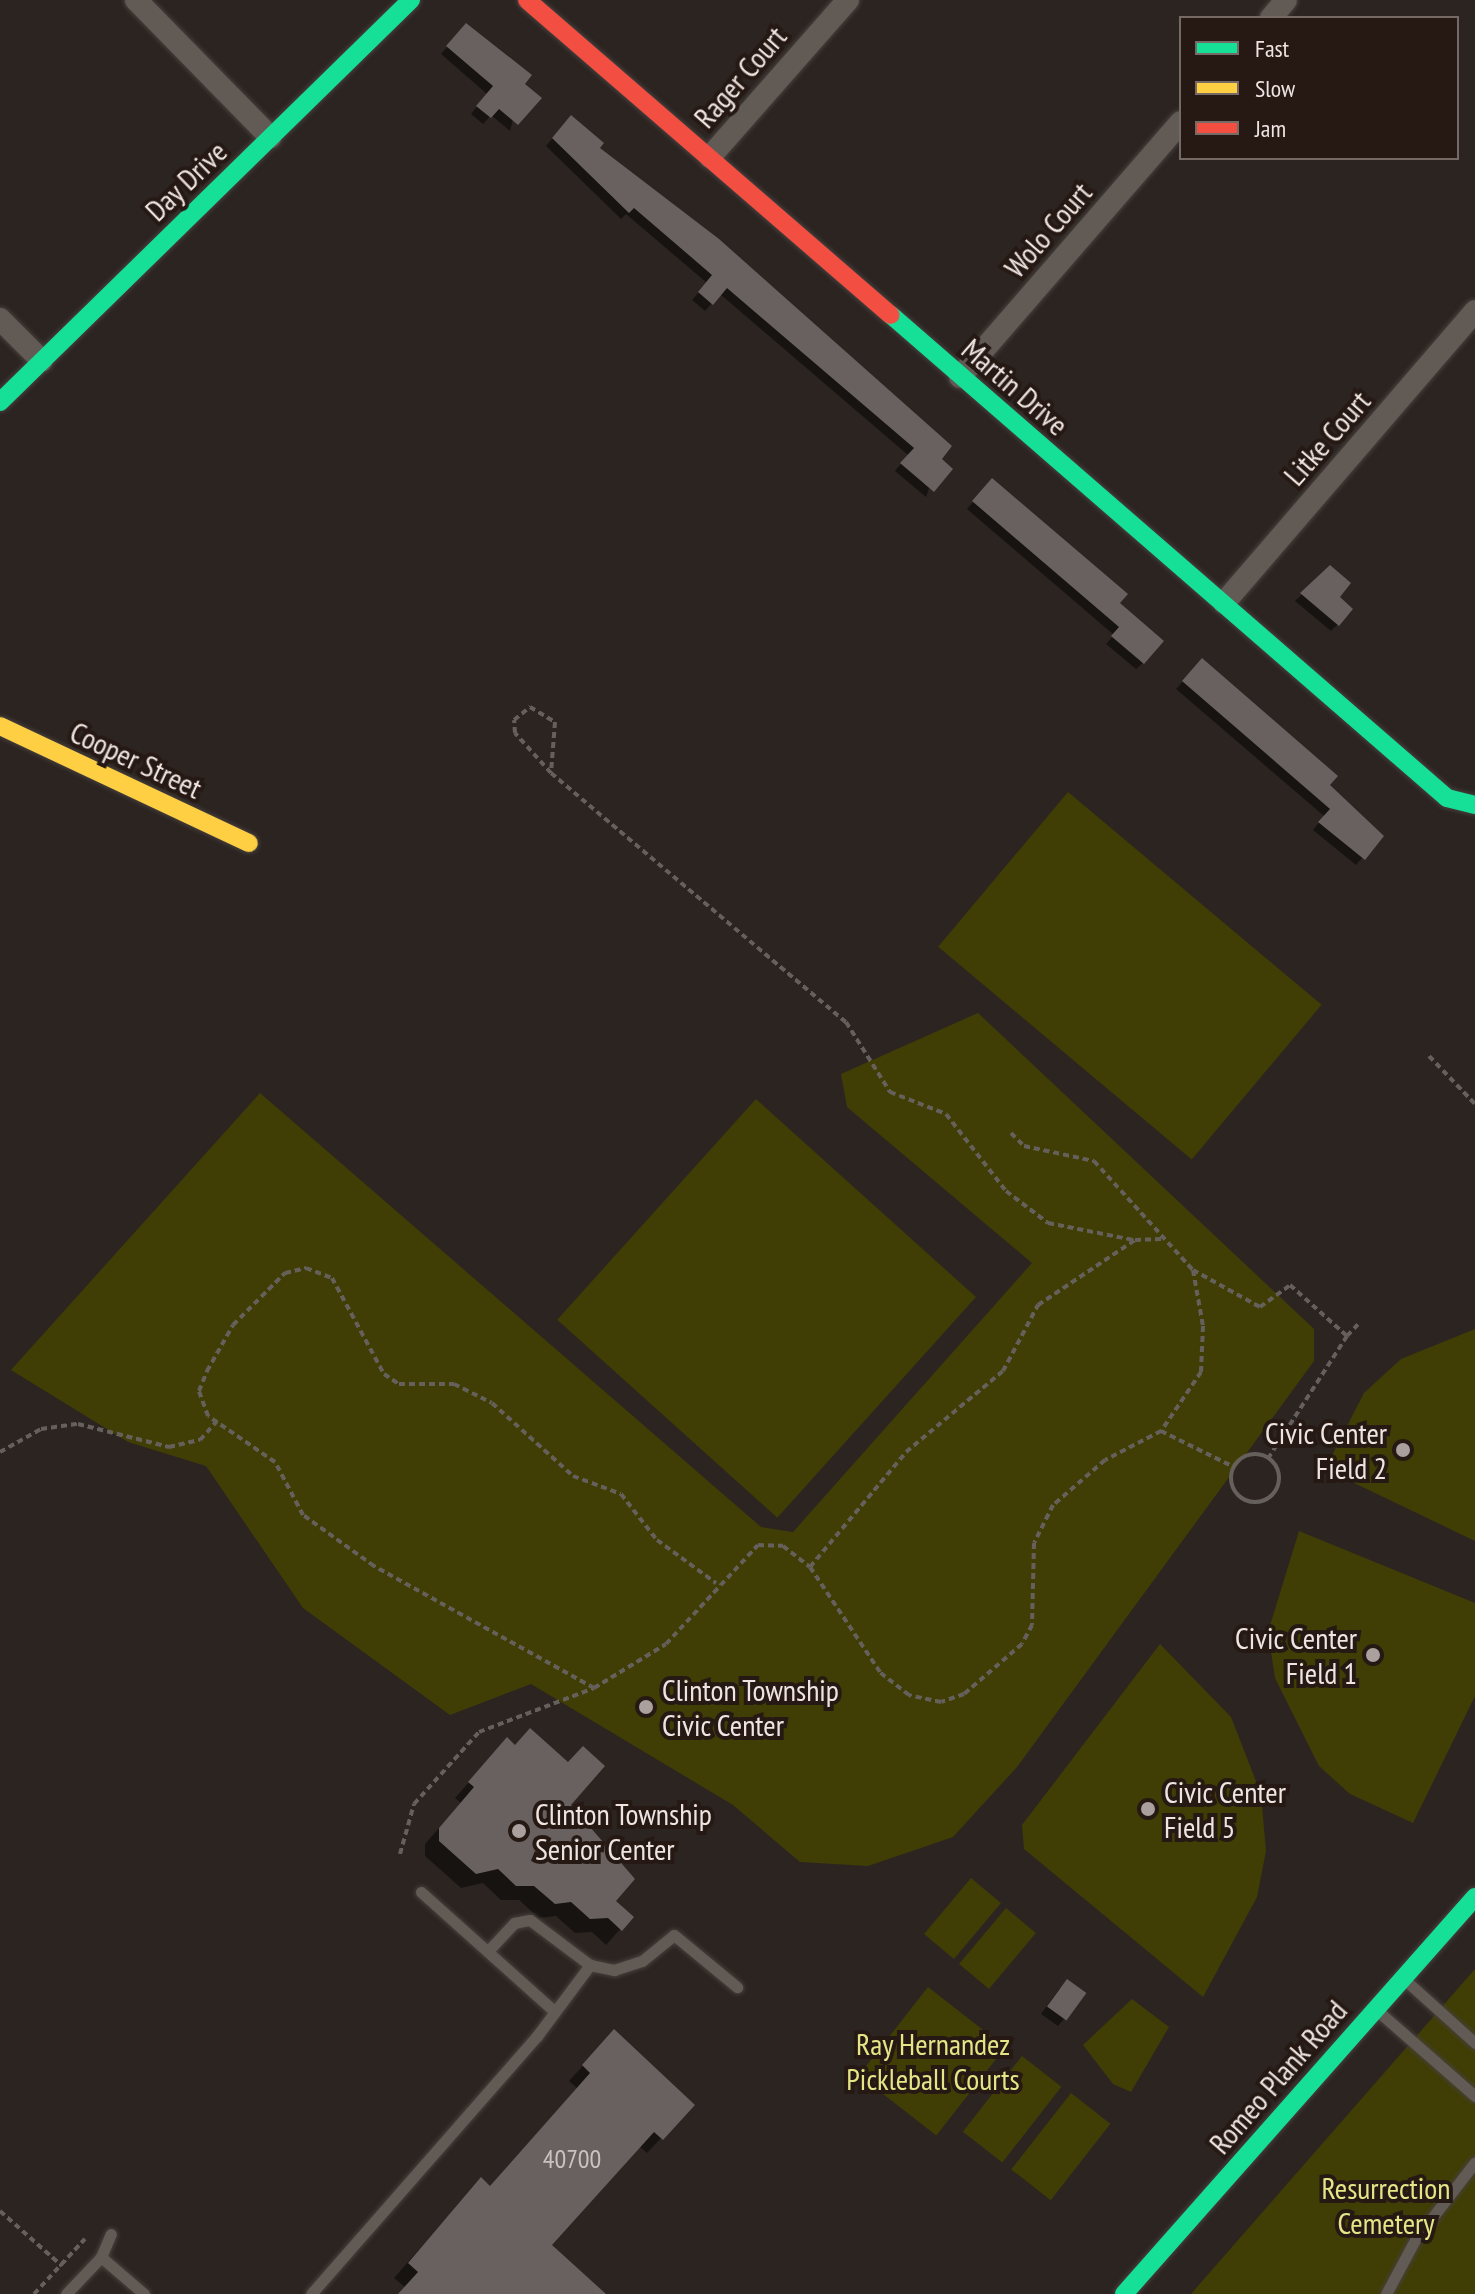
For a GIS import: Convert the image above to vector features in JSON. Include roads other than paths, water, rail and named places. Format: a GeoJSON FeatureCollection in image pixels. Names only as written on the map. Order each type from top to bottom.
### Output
{"type":"FeatureCollection","features":[{"type":"Feature","properties":{"kind":"street"},"geometry":{"type":"LineString","coordinates":[[136,0],[270,137]]}},
{"type":"Feature","properties":{"kind":"street","name":"Day Drive"},"geometry":{"type":"LineString","coordinates":[[0,402],[411,0]]}},
{"type":"Feature","properties":{"kind":"street","name":"Martin Drive"},"geometry":{"type":"LineString","coordinates":[[527,0],[1447,798],[1474,806]]}},
{"type":"Feature","properties":{"kind":"street","name":"Rager Court"},"geometry":{"type":"LineString","coordinates":[[710,157],[848,0]]}},
{"type":"Feature","properties":{"kind":"street"},"geometry":{"type":"LineString","coordinates":[[1273,16],[1286,0]]}},
{"type":"Feature","properties":{"kind":"street","name":"Wolo Court"},"geometry":{"type":"LineString","coordinates":[[960,377],[1179,124]]}},
{"type":"Feature","properties":{"kind":"street","name":"Litke Court"},"geometry":{"type":"LineString","coordinates":[[1224,603],[1475,311]]}},
{"type":"Feature","properties":{"kind":"street"},"geometry":{"type":"LineString","coordinates":[[0,319],[42,361]]}},
{"type":"Feature","properties":{"kind":"street","name":"Cooper Street"},"geometry":{"type":"LineString","coordinates":[[0,726],[249,843]]}},
{"type":"Feature","properties":{"kind":"street","name":"Romeo Plank Road"},"geometry":{"type":"LineString","coordinates":[[1124,2294],[1475,1897]]}},
{"type":"Feature","properties":{"kind":"lane"},"geometry":{"type":"LineString","coordinates":[[421,1892],[552,2009]]}},
{"type":"Feature","properties":{"kind":"lane"},"geometry":{"type":"LineString","coordinates":[[488,1951],[514,1923],[530,1920],[590,1965],[630,1967],[674,1935],[737,1987]]}},
{"type":"Feature","properties":{"kind":"lane"},"geometry":{"type":"LineString","coordinates":[[311,2294],[537,2036],[552,2009],[590,1965]]}},
{"type":"Feature","properties":{"kind":"lane"},"geometry":{"type":"LineString","coordinates":[[1403,1977],[1475,2043]]}},
{"type":"Feature","properties":{"kind":"lane"},"geometry":{"type":"LineString","coordinates":[[1376,2009],[1475,2096]]}},
{"type":"Feature","properties":{"kind":"lane"},"geometry":{"type":"LineString","coordinates":[[1386,2294],[1415,2240],[1475,2162]]}},
{"type":"Feature","properties":{"kind":"lane"},"geometry":{"type":"LineString","coordinates":[[66,2294],[101,2257],[111,2234]]}},
{"type":"Feature","properties":{"kind":"lane"},"geometry":{"type":"LineString","coordinates":[[101,2257],[144,2294]]}},
{"type":"Feature","properties":{"kind":"place","name":"Civic Center Field 2"},"geometry":{"type":"Point","coordinates":[1403,1450]}},
{"type":"Feature","properties":{"kind":"place","name":"Civic Center Field 1"},"geometry":{"type":"Point","coordinates":[1373,1655]}},
{"type":"Feature","properties":{"kind":"place","name":"Clinton Township Civic Center"},"geometry":{"type":"Point","coordinates":[646,1707]}},
{"type":"Feature","properties":{"kind":"place","name":"Civic Center Field 5"},"geometry":{"type":"Point","coordinates":[1148,1809]}},
{"type":"Feature","properties":{"kind":"place","name":"Clinton Township Senior Center"},"geometry":{"type":"Point","coordinates":[519,1831]}},
{"type":"Feature","properties":{"kind":"park label","name":"Ray Hernandez Pickleball Courts"},"geometry":{"type":"Point","coordinates":[933,2061]}},
{"type":"Feature","properties":{"kind":"park label","name":"Resurrection Cemetery"},"geometry":{"type":"Point","coordinates":[1386,2205]}}]}
